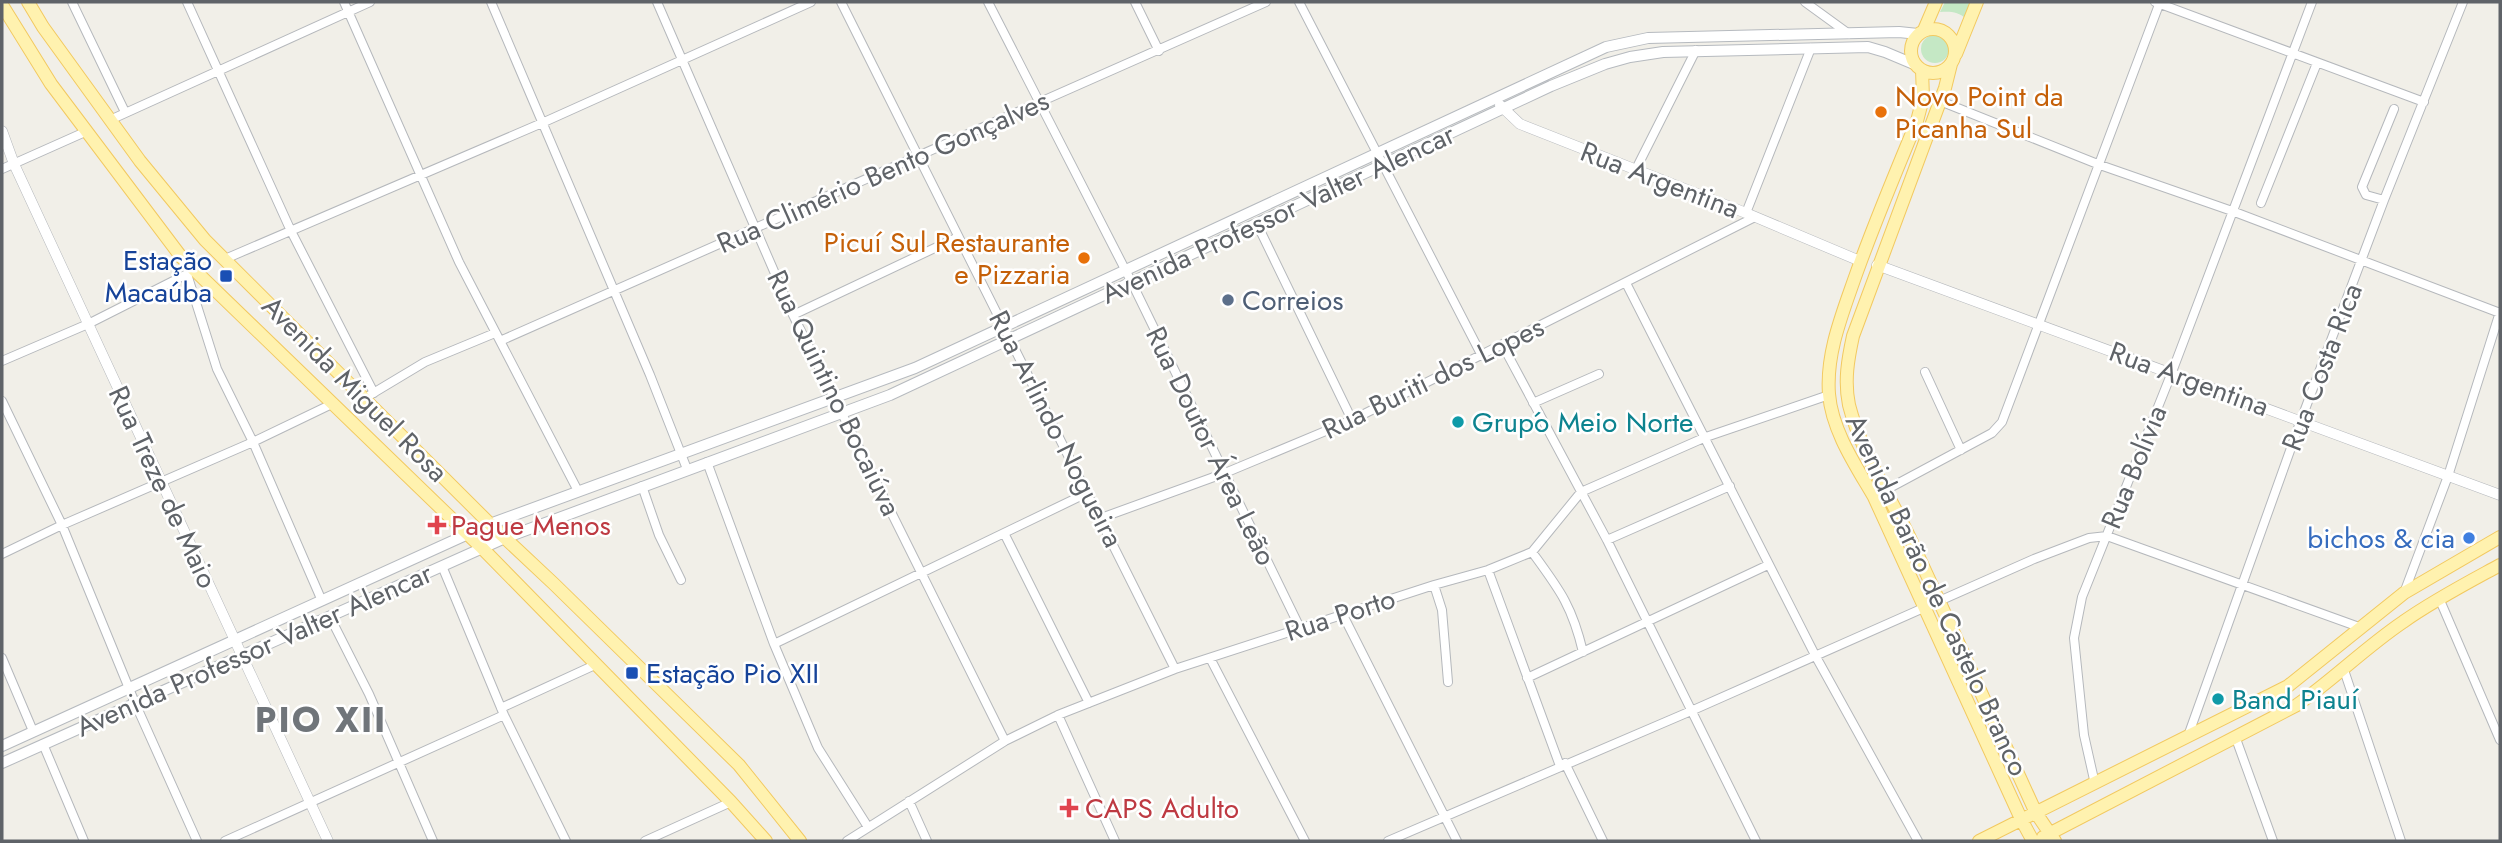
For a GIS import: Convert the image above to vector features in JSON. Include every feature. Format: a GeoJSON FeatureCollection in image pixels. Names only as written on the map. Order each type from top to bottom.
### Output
{"type":"FeatureCollection","features":[{"type":"Feature","properties":{"kind":"main road","name":"Avenida Miguel Rosa"},"geometry":{"type":"LineString","coordinates":[[28,2],[43,27],[167,196],[225,259],[369,396],[490,524],[739,765],[800,841]]}},
{"type":"Feature","properties":{"kind":"main road"},"geometry":{"type":"LineString","coordinates":[[1921,32],[1930,28],[1944,31],[1954,41],[1954,60],[1935,73],[1919,68],[1911,52],[1914,39],[1921,32],[1936,2]]}},
{"type":"Feature","properties":{"kind":"main road","name":"Avenida Barão de Castelo Branco"},"geometry":{"type":"LineString","coordinates":[[1977,2],[1877,265],[1853,336],[1847,362],[1846,383],[1849,404],[1874,466],[2036,813],[2052,838]]}},
{"type":"Feature","properties":{"kind":"main road","name":"Avenida Miguel Rosa"},"geometry":{"type":"LineString","coordinates":[[2,5],[85,132],[190,271],[334,403],[482,548],[766,841]]}},
{"type":"Feature","properties":{"kind":"main road","name":"Avenida Professor Valter Alencar"},"geometry":{"type":"LineString","coordinates":[[2,746],[490,524],[915,368],[1581,57],[1628,41],[1648,38],[1921,32]]}},
{"type":"Feature","properties":{"kind":"main road","name":"Avenida Professor Valter Alencar"},"geometry":{"type":"LineString","coordinates":[[2,762],[505,538],[890,395],[1474,121],[1605,64],[1630,57],[1696,50],[1868,47],[1919,68]]}},
{"type":"Feature","properties":{"kind":"main road","name":"Avenida Barão de Castelo Branco"},"geometry":{"type":"LineString","coordinates":[[1919,68],[1921,108],[1860,261],[1836,333],[1830,363],[1829,395],[1846,446],[1874,497],[2033,841]]}},
{"type":"Feature","properties":{"kind":"main road"},"geometry":{"type":"LineString","coordinates":[[1468,110],[1474,121]]}},
{"type":"Feature","properties":{"kind":"main road"},"geometry":{"type":"LineString","coordinates":[[1979,841],[2288,686],[2404,593],[2500,537]]}},
{"type":"Feature","properties":{"kind":"main road"},"geometry":{"type":"LineString","coordinates":[[2033,841],[2052,838],[2235,736],[2297,705],[2393,629],[2439,598],[2500,565]]}},
{"type":"Feature","properties":{"kind":"main road"},"geometry":{"type":"LineString","coordinates":[[49,724],[57,738]]}},
{"type":"Feature","properties":{"kind":"street"},"geometry":{"type":"LineString","coordinates":[[72,2],[125,112]]}},
{"type":"Feature","properties":{"kind":"street"},"geometry":{"type":"LineString","coordinates":[[187,2],[369,396]]}},
{"type":"Feature","properties":{"kind":"street"},"geometry":{"type":"LineString","coordinates":[[344,2],[458,261],[578,491]]}},
{"type":"Feature","properties":{"kind":"street"},"geometry":{"type":"LineString","coordinates":[[110,120],[370,2]]}},
{"type":"Feature","properties":{"kind":"street"},"geometry":{"type":"LineString","coordinates":[[491,2],[687,469]]}},
{"type":"Feature","properties":{"kind":"street","name":"Rua Quintino Bocaiúva"},"geometry":{"type":"LineString","coordinates":[[657,2],[793,315],[1005,741]]}},
{"type":"Feature","properties":{"kind":"street"},"geometry":{"type":"LineString","coordinates":[[225,259],[542,123],[811,2]]}},
{"type":"Feature","properties":{"kind":"street","name":"Rua Arlindo Nogueira"},"geometry":{"type":"LineString","coordinates":[[841,2],[1175,669]]}},
{"type":"Feature","properties":{"kind":"street","name":"Rua Doutor Área Leão"},"geometry":{"type":"LineString","coordinates":[[988,2],[1132,283],[1300,628]]}},
{"type":"Feature","properties":{"kind":"street"},"geometry":{"type":"LineString","coordinates":[[1135,2],[1159,51]]}},
{"type":"Feature","properties":{"kind":"street","name":"Rua Climério Bento Gonçalves"},"geometry":{"type":"LineString","coordinates":[[369,396],[425,362],[614,291],[1266,2]]}},
{"type":"Feature","properties":{"kind":"street"},"geometry":{"type":"LineString","coordinates":[[1298,2],[1482,356]]}},
{"type":"Feature","properties":{"kind":"street"},"geometry":{"type":"LineString","coordinates":[[1805,2],[1849,34]]}},
{"type":"Feature","properties":{"kind":"street"},"geometry":{"type":"LineString","coordinates":[[1874,497],[1992,433],[2002,422],[2159,2],[2424,102]]}},
{"type":"Feature","properties":{"kind":"street","name":"Rua Bolívia"},"geometry":{"type":"LineString","coordinates":[[2095,784],[2084,735],[2074,638],[2082,597],[2172,372],[2312,2]]}},
{"type":"Feature","properties":{"kind":"street","name":"Rua Costa Rica"},"geometry":{"type":"LineString","coordinates":[[2188,736],[2301,420],[2384,200],[2463,2]]}},
{"type":"Feature","properties":{"kind":"street"},"geometry":{"type":"LineString","coordinates":[[1751,215],[1811,48]]}},
{"type":"Feature","properties":{"kind":"street"},"geometry":{"type":"LineString","coordinates":[[1635,171],[1696,50]]}},
{"type":"Feature","properties":{"kind":"street"},"geometry":{"type":"LineString","coordinates":[[2261,203],[2317,63]]}},
{"type":"Feature","properties":{"kind":"street"},"geometry":{"type":"LineString","coordinates":[[1496,98],[1502,109]]}},
{"type":"Feature","properties":{"kind":"street"},"geometry":{"type":"LineString","coordinates":[[1940,101],[2100,165],[2232,211],[2500,313],[2448,476],[2404,593]]}},
{"type":"Feature","properties":{"kind":"street","name":"Rua Argentina"},"geometry":{"type":"LineString","coordinates":[[1502,109],[1520,124],[1860,261]]}},
{"type":"Feature","properties":{"kind":"street"},"geometry":{"type":"LineString","coordinates":[[2384,200],[2366,195],[2362,187],[2394,109]]}},
{"type":"Feature","properties":{"kind":"street","name":"Rua Treze de Maio"},"geometry":{"type":"LineString","coordinates":[[2,131],[14,164],[328,841]]}},
{"type":"Feature","properties":{"kind":"street"},"geometry":{"type":"LineString","coordinates":[[2,169],[85,132]]}},
{"type":"Feature","properties":{"kind":"street","name":"Rua Buriti dos Lopes"},"geometry":{"type":"LineString","coordinates":[[1101,518],[1225,473],[1352,420],[1626,283],[1751,215]]}},
{"type":"Feature","properties":{"kind":"street"},"geometry":{"type":"LineString","coordinates":[[1256,224],[1352,420]]}},
{"type":"Feature","properties":{"kind":"street"},"geometry":{"type":"LineString","coordinates":[[793,315],[958,237]]}},
{"type":"Feature","properties":{"kind":"street","name":"Rua Argentina"},"geometry":{"type":"LineString","coordinates":[[1877,265],[2500,495]]}},
{"type":"Feature","properties":{"kind":"street"},"geometry":{"type":"LineString","coordinates":[[2,360],[88,324],[190,271],[217,369],[253,442],[322,601]]}},
{"type":"Feature","properties":{"kind":"street"},"geometry":{"type":"LineString","coordinates":[[1626,283],[1815,655],[1918,841]]}},
{"type":"Feature","properties":{"kind":"street"},"geometry":{"type":"LineString","coordinates":[[1503,346],[1607,540],[1756,841]]}},
{"type":"Feature","properties":{"kind":"street"},"geometry":{"type":"LineString","coordinates":[[1925,372],[1961,450]]}},
{"type":"Feature","properties":{"kind":"street"},"geometry":{"type":"LineString","coordinates":[[1533,403],[1599,374]]}},
{"type":"Feature","properties":{"kind":"street","name":"Rua Porto"},"geometry":{"type":"LineString","coordinates":[[847,841],[1005,741],[1058,715],[1175,669],[1488,570],[1532,552],[1581,492],[1706,438],[1829,395]]}},
{"type":"Feature","properties":{"kind":"street"},"geometry":{"type":"LineString","coordinates":[[2,401],[62,525],[135,703],[197,841]]}},
{"type":"Feature","properties":{"kind":"street"},"geometry":{"type":"LineString","coordinates":[[2,554],[334,403]]}},
{"type":"Feature","properties":{"kind":"street"},"geometry":{"type":"LineString","coordinates":[[707,462],[774,644],[818,748],[868,827]]}},
{"type":"Feature","properties":{"kind":"street"},"geometry":{"type":"LineString","coordinates":[[642,486],[659,535],[681,580]]}},
{"type":"Feature","properties":{"kind":"street"},"geometry":{"type":"LineString","coordinates":[[1607,540],[1730,486]]}},
{"type":"Feature","properties":{"kind":"street"},"geometry":{"type":"LineString","coordinates":[[774,644],[1087,492]]}},
{"type":"Feature","properties":{"kind":"street"},"geometry":{"type":"LineString","coordinates":[[1004,533],[1089,703]]}},
{"type":"Feature","properties":{"kind":"street"},"geometry":{"type":"LineString","coordinates":[[1388,841],[2089,538],[2106,536],[2359,627]]}},
{"type":"Feature","properties":{"kind":"street"},"geometry":{"type":"LineString","coordinates":[[1532,552],[1569,604],[1583,652]]}},
{"type":"Feature","properties":{"kind":"street"},"geometry":{"type":"LineString","coordinates":[[1527,678],[1768,565]]}},
{"type":"Feature","properties":{"kind":"street"},"geometry":{"type":"LineString","coordinates":[[442,566],[503,711],[566,841]]}},
{"type":"Feature","properties":{"kind":"street"},"geometry":{"type":"LineString","coordinates":[[1488,570],[1562,765],[1604,841]]}},
{"type":"Feature","properties":{"kind":"street"},"geometry":{"type":"LineString","coordinates":[[1434,585],[1441,610],[1448,682]]}},
{"type":"Feature","properties":{"kind":"street"},"geometry":{"type":"LineString","coordinates":[[2439,598],[2500,740]]}},
{"type":"Feature","properties":{"kind":"street"},"geometry":{"type":"LineString","coordinates":[[1343,615],[1457,841]]}},
{"type":"Feature","properties":{"kind":"street"},"geometry":{"type":"LineString","coordinates":[[330,617],[400,762],[433,841]]}},
{"type":"Feature","properties":{"kind":"street"},"geometry":{"type":"LineString","coordinates":[[2,657],[33,731]]}},
{"type":"Feature","properties":{"kind":"street"},"geometry":{"type":"LineString","coordinates":[[1210,658],[1304,841]]}},
{"type":"Feature","properties":{"kind":"street"},"geometry":{"type":"LineString","coordinates":[[225,841],[400,762],[597,664]]}},
{"type":"Feature","properties":{"kind":"street"},"geometry":{"type":"LineString","coordinates":[[2344,670],[2401,841]]}},
{"type":"Feature","properties":{"kind":"street"},"geometry":{"type":"LineString","coordinates":[[1058,715],[1115,841]]}},
{"type":"Feature","properties":{"kind":"street"},"geometry":{"type":"LineString","coordinates":[[2235,736],[2273,841]]}},
{"type":"Feature","properties":{"kind":"street"},"geometry":{"type":"LineString","coordinates":[[43,744],[84,841]]}},
{"type":"Feature","properties":{"kind":"street"},"geometry":{"type":"LineString","coordinates":[[909,801],[927,841]]}},
{"type":"Feature","properties":{"kind":"street"},"geometry":{"type":"LineString","coordinates":[[645,841],[731,802]]}},
{"type":"Feature","properties":{"kind":"green space"},"geometry":{"type":"Polygon","coordinates":[[[1945,2],[1973,2],[1967,19],[1954,12],[1940,12],[1945,2]]]}},
{"type":"Feature","properties":{"kind":"green space"},"geometry":{"type":"Polygon","coordinates":[[[1935,35],[1945,39],[1949,49],[1945,59],[1935,63],[1925,59],[1921,49],[1925,39],[1935,35]]]}},
{"type":"Feature","properties":{"kind":"place","name":"Novo Point da Picanha Sul"},"geometry":{"type":"Point","coordinates":[1881,112]}},
{"type":"Feature","properties":{"kind":"place","name":"Picuí Sul Restaurante e Pizzaria"},"geometry":{"type":"Point","coordinates":[1084,258]}},
{"type":"Feature","properties":{"kind":"place","name":"Estação Macaúba"},"geometry":{"type":"Point","coordinates":[226,276]}},
{"type":"Feature","properties":{"kind":"place","name":"Correios"},"geometry":{"type":"Point","coordinates":[1228,300]}},
{"type":"Feature","properties":{"kind":"place","name":"Gruṕo Meio Norte"},"geometry":{"type":"Point","coordinates":[1458,422]}},
{"type":"Feature","properties":{"kind":"place","name":"Pague Menos"},"geometry":{"type":"Point","coordinates":[437,525]}},
{"type":"Feature","properties":{"kind":"place","name":"bichos & cia"},"geometry":{"type":"Point","coordinates":[2469,538]}},
{"type":"Feature","properties":{"kind":"place","name":"Estação Pio XII"},"geometry":{"type":"Point","coordinates":[632,673]}},
{"type":"Feature","properties":{"kind":"place","name":"Band Piauí"},"geometry":{"type":"Point","coordinates":[2218,699]}},
{"type":"Feature","properties":{"kind":"place","name":"CAPS Adulto"},"geometry":{"type":"Point","coordinates":[1069,808]}},
{"type":"Feature","properties":{"kind":"district","name":"PIO XII"},"geometry":{"type":"Point","coordinates":[321,720]}}]}
